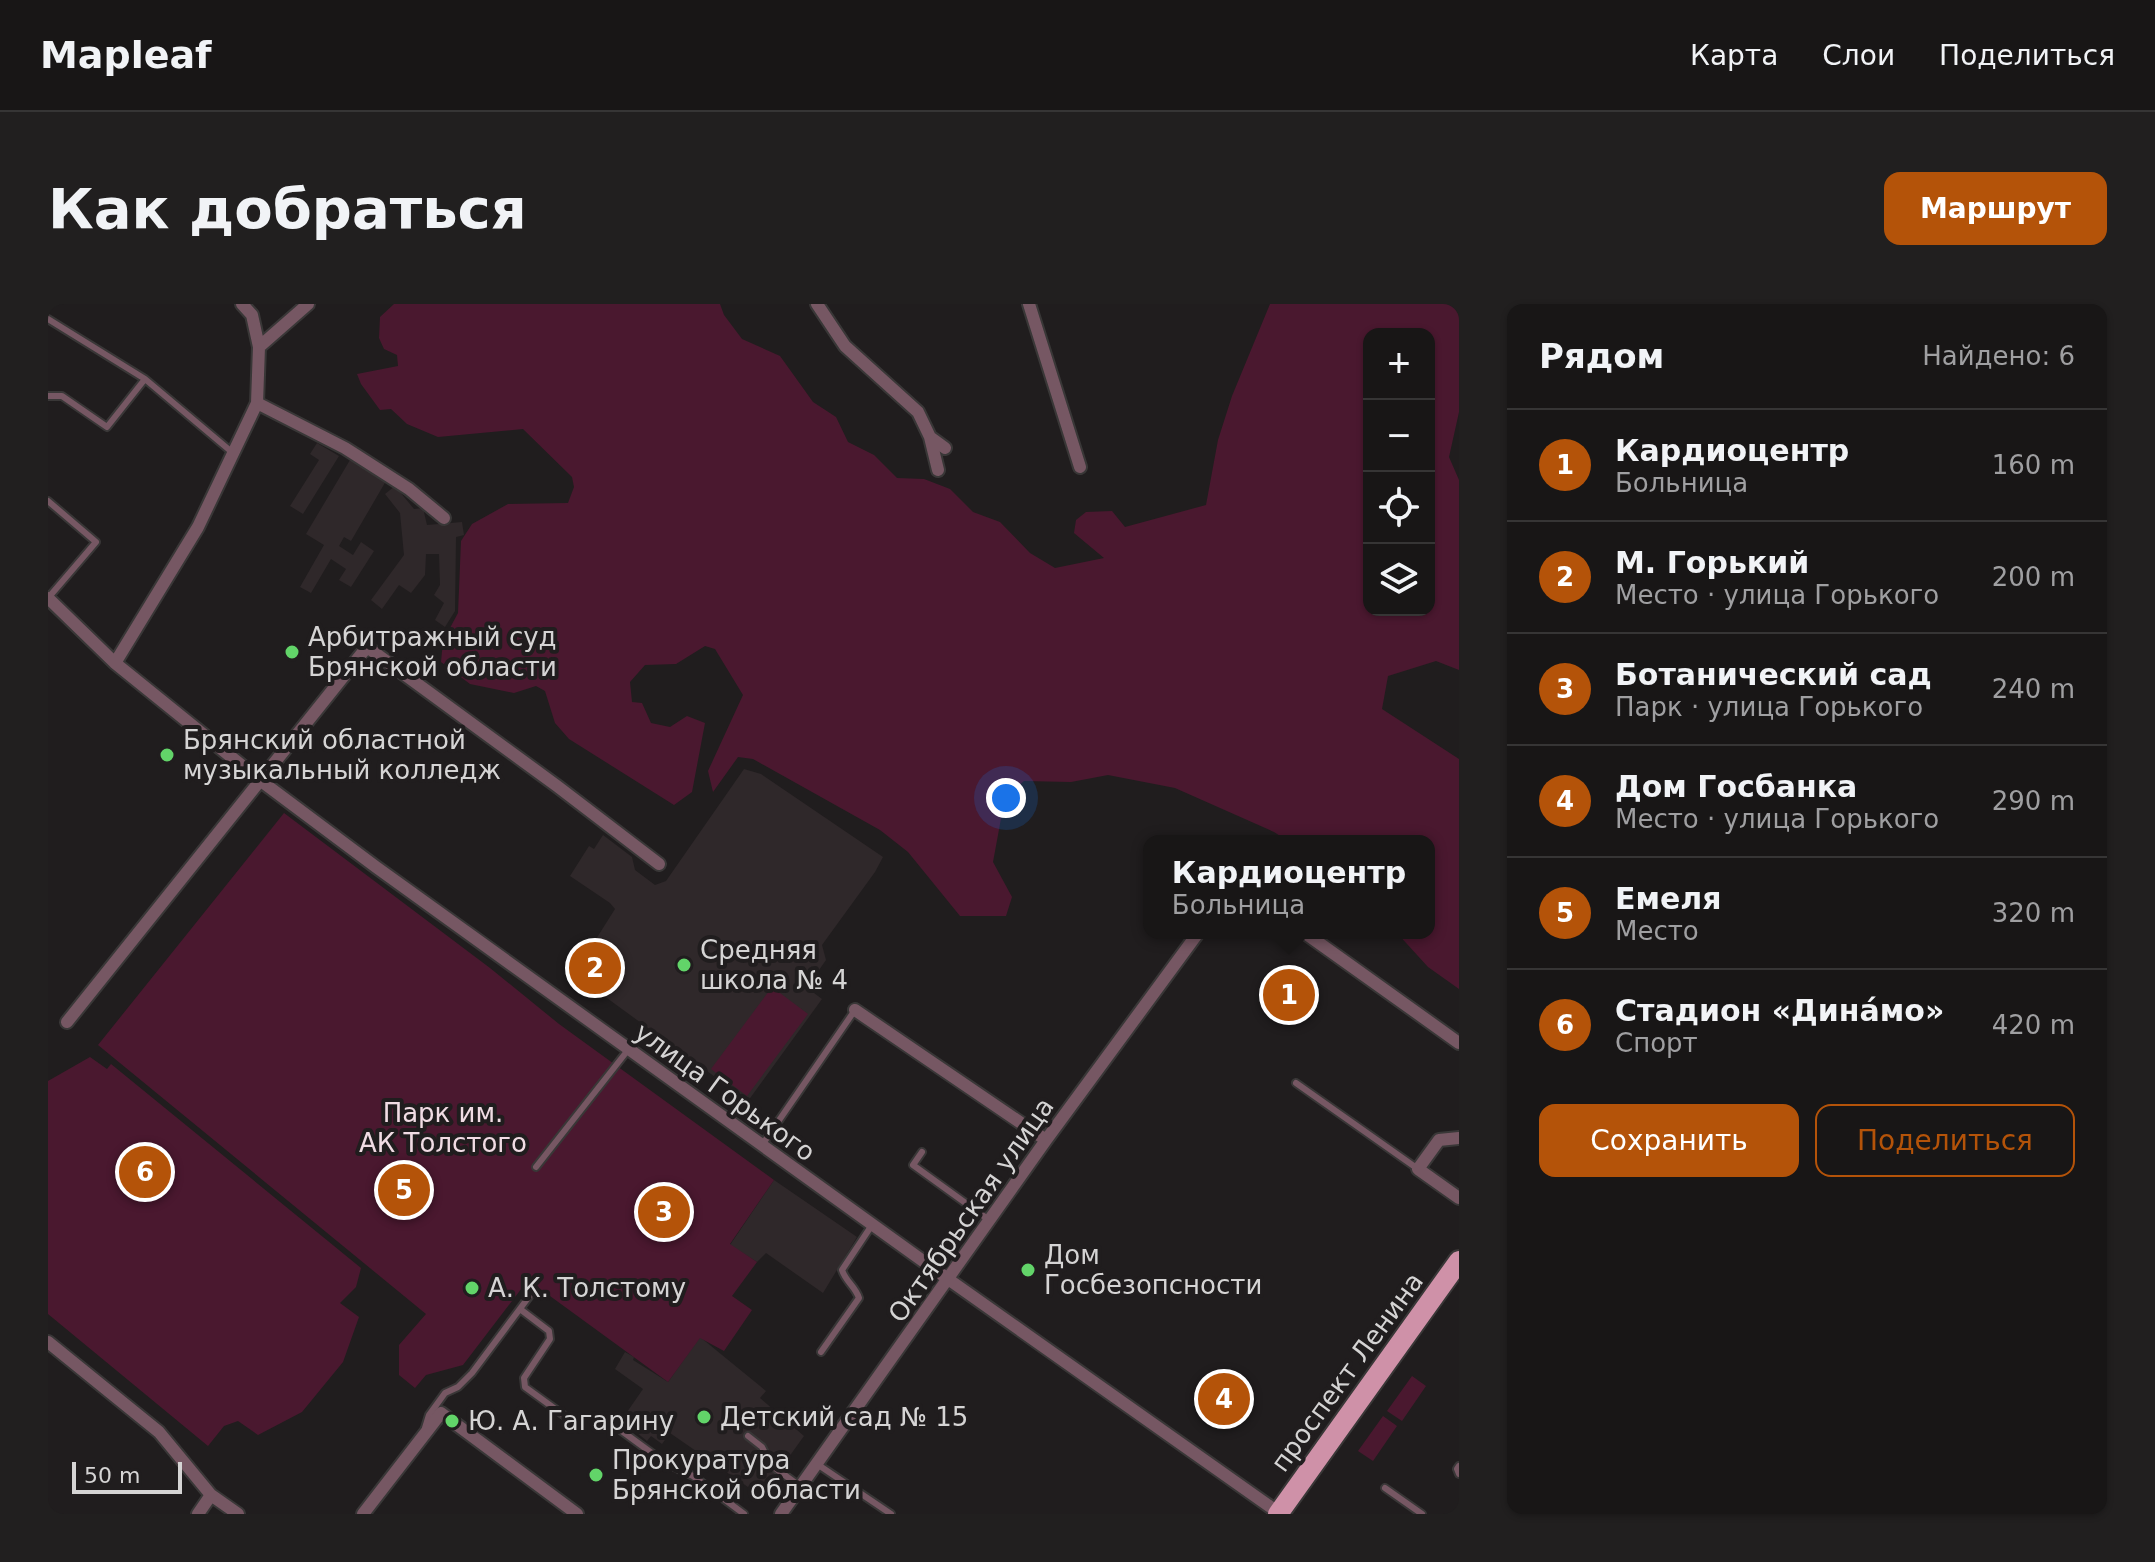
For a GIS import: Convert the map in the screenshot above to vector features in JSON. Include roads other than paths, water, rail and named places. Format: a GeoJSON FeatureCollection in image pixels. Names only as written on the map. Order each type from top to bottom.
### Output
{"type":"FeatureCollection","features":[{"type":"Feature","properties":{"kind":"main road","name":"проспект Ленина"},"geometry":{"type":"LineString","coordinates":[[1278,1513],[1459,1261]]}},
{"type":"Feature","properties":{"kind":"street"},"geometry":{"type":"LineString","coordinates":[[115,663],[198,527],[257,403],[259,347],[252,315],[242,304]]}},
{"type":"Feature","properties":{"kind":"street"},"geometry":{"type":"LineString","coordinates":[[259,347],[308,304]]}},
{"type":"Feature","properties":{"kind":"street"},"geometry":{"type":"LineString","coordinates":[[817,304],[845,346],[918,412],[930,437],[938,470]]}},
{"type":"Feature","properties":{"kind":"street"},"geometry":{"type":"LineString","coordinates":[[1029,304],[1080,467]]}},
{"type":"Feature","properties":{"kind":"street"},"geometry":{"type":"LineString","coordinates":[[257,403],[345,448],[409,489],[444,518]]}},
{"type":"Feature","properties":{"kind":"street"},"geometry":{"type":"LineString","coordinates":[[930,437],[945,448]]}},
{"type":"Feature","properties":{"kind":"street","name":"улица Горького"},"geometry":{"type":"LineString","coordinates":[[48,598],[115,663],[261,781],[872,1225],[1278,1513]]}},
{"type":"Feature","properties":{"kind":"street"},"geometry":{"type":"LineString","coordinates":[[67,1022],[367,647],[659,864]]}},
{"type":"Feature","properties":{"kind":"street","name":"Октябрьская улица"},"geometry":{"type":"LineString","coordinates":[[781,1514],[1046,1140],[1194,939]]}},
{"type":"Feature","properties":{"kind":"street"},"geometry":{"type":"LineString","coordinates":[[1313,939],[1459,1043]]}},
{"type":"Feature","properties":{"kind":"street"},"geometry":{"type":"LineString","coordinates":[[855,1010],[1046,1140]]}},
{"type":"Feature","properties":{"kind":"street"},"geometry":{"type":"LineString","coordinates":[[1459,1138],[1439,1140],[1418,1169],[1459,1198]]}},
{"type":"Feature","properties":{"kind":"street"},"geometry":{"type":"LineString","coordinates":[[48,1342],[159,1432],[211,1495],[238,1514]]}},
{"type":"Feature","properties":{"kind":"street"},"geometry":{"type":"LineString","coordinates":[[363,1514],[441,1413],[577,1514]]}},
{"type":"Feature","properties":{"kind":"street"},"geometry":{"type":"LineString","coordinates":[[198,1514],[211,1495]]}},
{"type":"Feature","properties":{"kind":"lane"},"geometry":{"type":"LineString","coordinates":[[48,319],[145,379],[233,453]]}},
{"type":"Feature","properties":{"kind":"lane"},"geometry":{"type":"LineString","coordinates":[[48,396],[62,396],[107,427],[145,379]]}},
{"type":"Feature","properties":{"kind":"lane"},"geometry":{"type":"LineString","coordinates":[[48,501],[96,542],[48,598]]}},
{"type":"Feature","properties":{"kind":"lane"},"geometry":{"type":"LineString","coordinates":[[762,1145],[855,1010]]}},
{"type":"Feature","properties":{"kind":"lane"},"geometry":{"type":"LineString","coordinates":[[536,1167],[628,1049]]}},
{"type":"Feature","properties":{"kind":"lane"},"geometry":{"type":"LineString","coordinates":[[1296,1083],[1418,1169]]}},
{"type":"Feature","properties":{"kind":"lane"},"geometry":{"type":"LineString","coordinates":[[922,1152],[913,1165],[989,1220]]}},
{"type":"Feature","properties":{"kind":"lane"},"geometry":{"type":"LineString","coordinates":[[821,1352],[859,1298],[856,1289],[845,1280],[842,1270],[872,1225]]}},
{"type":"Feature","properties":{"kind":"lane"},"geometry":{"type":"LineString","coordinates":[[421,1439],[429,1415],[445,1393],[458,1387],[472,1373],[531,1294]]}},
{"type":"Feature","properties":{"kind":"lane"},"geometry":{"type":"LineString","coordinates":[[520,1309],[549,1331],[550,1339],[524,1378],[525,1387],[569,1419]]}},
{"type":"Feature","properties":{"kind":"lane"},"geometry":{"type":"LineString","coordinates":[[604,1418],[664,1462],[693,1476],[744,1514]]}},
{"type":"Feature","properties":{"kind":"lane"},"geometry":{"type":"LineString","coordinates":[[748,1436],[762,1447],[771,1465],[801,1487]]}},
{"type":"Feature","properties":{"kind":"lane"},"geometry":{"type":"LineString","coordinates":[[817,1464],[891,1514]]}},
{"type":"Feature","properties":{"kind":"lane"},"geometry":{"type":"LineString","coordinates":[[1459,1466],[1459,1474]]}},
{"type":"Feature","properties":{"kind":"lane"},"geometry":{"type":"LineString","coordinates":[[1385,1488],[1422,1514]]}},
{"type":"Feature","properties":{"kind":"place","name":"Арбитражный суд Брянской области"},"geometry":{"type":"Point","coordinates":[292,652]}},
{"type":"Feature","properties":{"kind":"place","name":"Брянский областной музыкальный колледж"},"geometry":{"type":"Point","coordinates":[167,755]}},
{"type":"Feature","properties":{"kind":"place","name":"Средняя школа № 4"},"geometry":{"type":"Point","coordinates":[684,965]}},
{"type":"Feature","properties":{"kind":"place","name":"М. Горький"},"geometry":{"type":"Point","coordinates":[595,968]}},
{"type":"Feature","properties":{"kind":"place","name":"Кардиоцентр"},"geometry":{"type":"Point","coordinates":[1289,995]}},
{"type":"Feature","properties":{"kind":"place","name":"Стадион «Дина́мо»"},"geometry":{"type":"Point","coordinates":[145,1172]}},
{"type":"Feature","properties":{"kind":"place","name":"Емеля"},"geometry":{"type":"Point","coordinates":[404,1190]}},
{"type":"Feature","properties":{"kind":"place","name":"Ботанический сад"},"geometry":{"type":"Point","coordinates":[664,1212]}},
{"type":"Feature","properties":{"kind":"place","name":"Дом Госбезопсности"},"geometry":{"type":"Point","coordinates":[1028,1270]}},
{"type":"Feature","properties":{"kind":"place","name":"А. К. Толстому"},"geometry":{"type":"Point","coordinates":[472,1288]}},
{"type":"Feature","properties":{"kind":"place","name":"Дом Госбанка"},"geometry":{"type":"Point","coordinates":[1224,1399]}},
{"type":"Feature","properties":{"kind":"place","name":"Детский сад № 15"},"geometry":{"type":"Point","coordinates":[704,1417]}},
{"type":"Feature","properties":{"kind":"place","name":"Ю. А. Гагарину"},"geometry":{"type":"Point","coordinates":[452,1421]}},
{"type":"Feature","properties":{"kind":"place","name":"Прокуратура Брянской области"},"geometry":{"type":"Point","coordinates":[596,1475]}},
{"type":"Feature","properties":{"kind":"park label","name":"Парк им. АК Толстого"},"geometry":{"type":"Point","coordinates":[443,1128]}}]}
